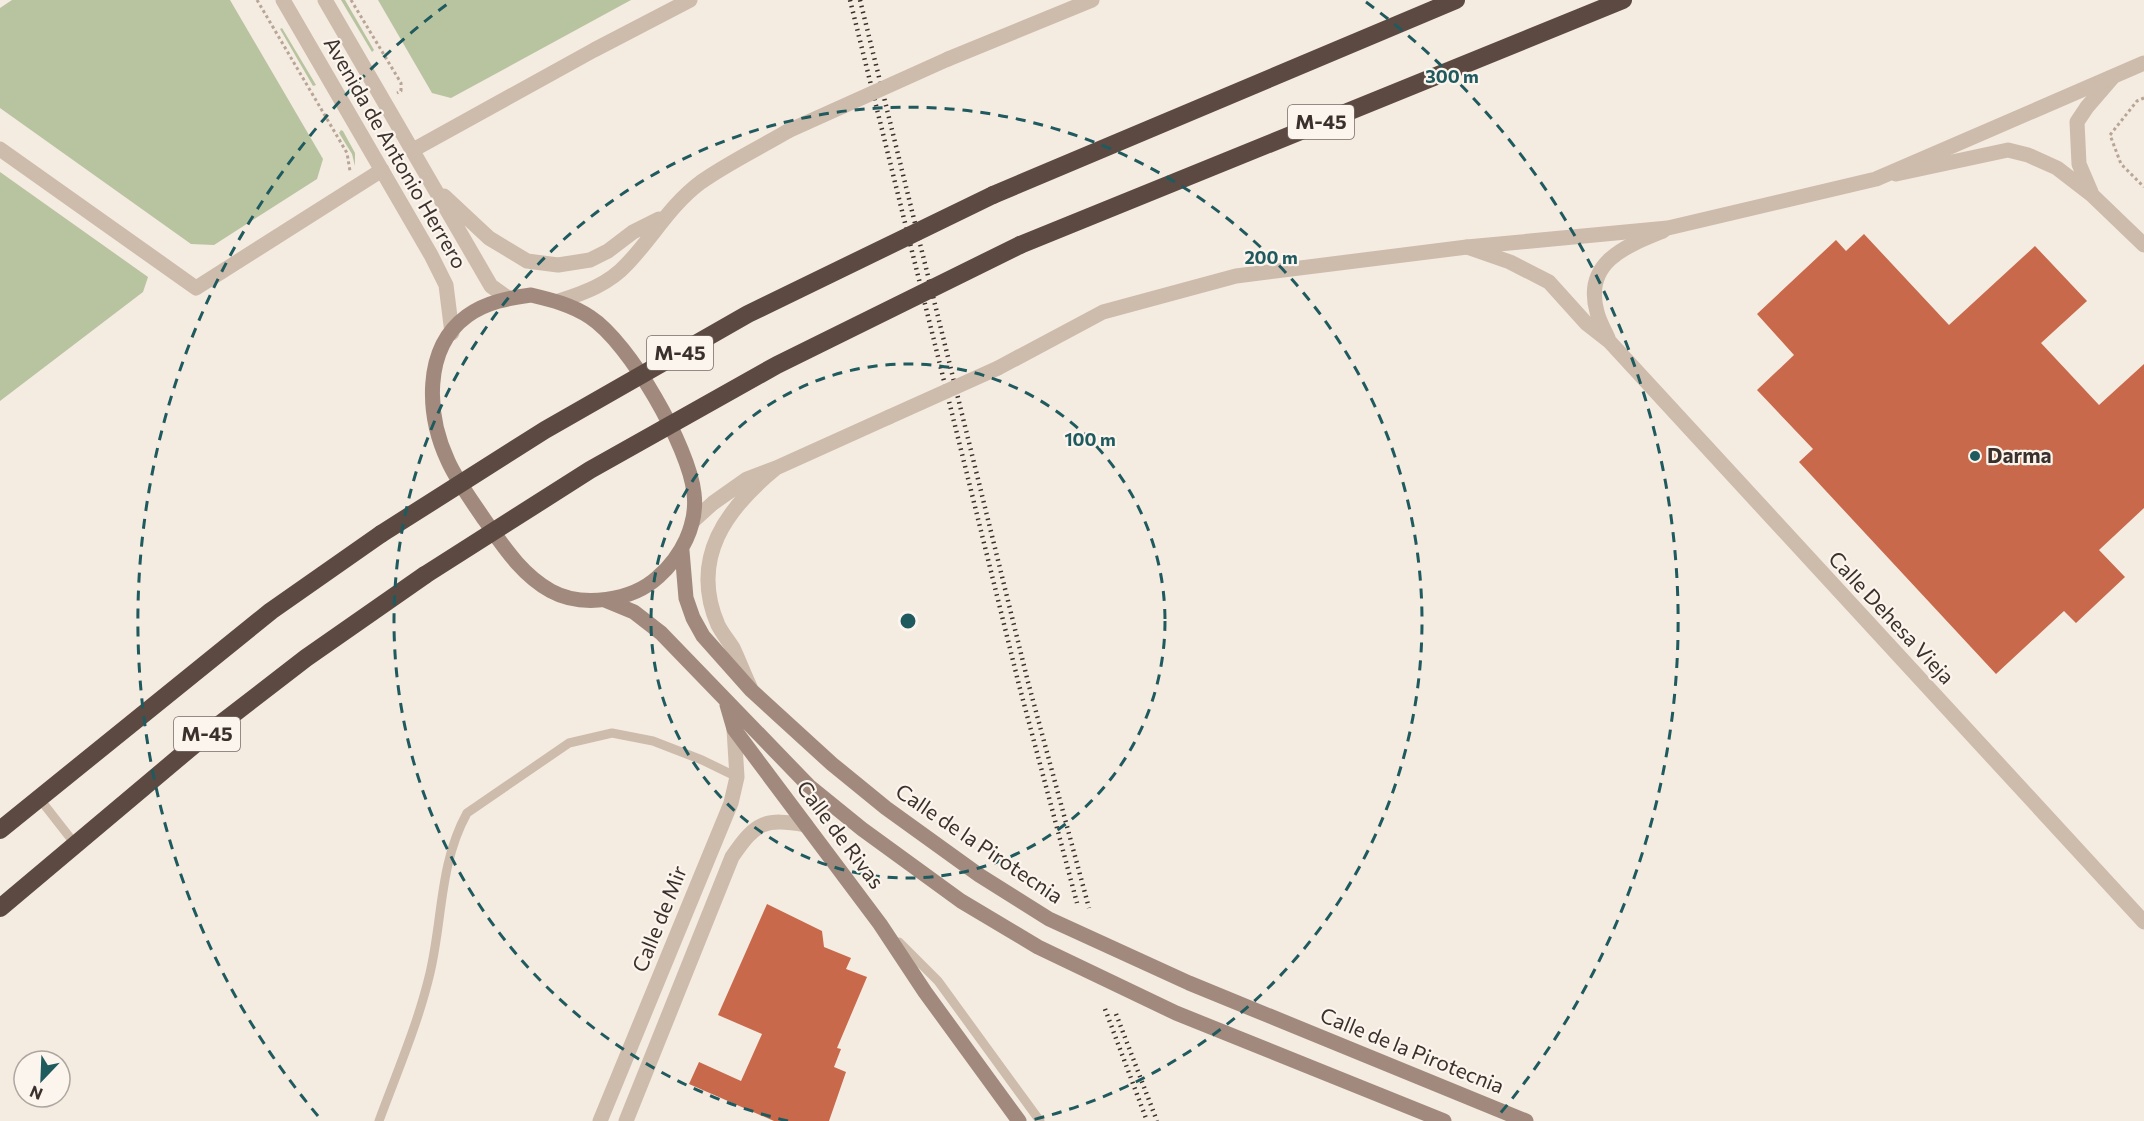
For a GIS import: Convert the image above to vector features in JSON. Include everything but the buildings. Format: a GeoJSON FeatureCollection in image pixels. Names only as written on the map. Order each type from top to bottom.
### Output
{"type":"FeatureCollection","features":[{"type":"Feature","properties":{"kind":"highway","name":"M-45"},"geometry":{"type":"LineString","coordinates":[[0,830],[271,611],[381,534],[545,430],[748,314],[993,195],[1456,0]]}},
{"type":"Feature","properties":{"kind":"highway","name":"M-45"},"geometry":{"type":"LineString","coordinates":[[0,908],[201,739],[306,658],[425,575],[591,470],[777,365],[1020,245],[1623,0]]}},
{"type":"Feature","properties":{"kind":"highway"},"geometry":{"type":"LineString","coordinates":[[1539,34],[1635,0]]}},
{"type":"Feature","properties":{"kind":"main road"},"geometry":{"type":"LineString","coordinates":[[531,295],[559,301],[591,317],[623,348],[655,398],[686,460],[695,495],[692,522],[681,551],[669,568],[653,582],[631,593],[605,600],[575,599],[554,592],[534,580],[514,562],[448,462],[433,410],[431,384],[438,357],[452,333],[466,317],[488,304],[508,298],[531,295]]}},
{"type":"Feature","properties":{"kind":"main road","name":"Calle de la Pirotecnia"},"geometry":{"type":"LineString","coordinates":[[681,551],[686,598],[693,618],[703,636],[752,690],[832,764],[886,808],[979,875],[1049,919],[1189,983],[1526,1121]]}},
{"type":"Feature","properties":{"kind":"main road","name":"Calle de Rivas"},"geometry":{"type":"LineString","coordinates":[[605,600],[634,612],[661,633],[726,702],[734,729],[880,924],[925,992],[1019,1121]]}},
{"type":"Feature","properties":{"kind":"main road"},"geometry":{"type":"LineString","coordinates":[[726,702],[809,786],[862,829],[961,901],[1038,947],[1176,1012],[1444,1121]]}},
{"type":"Feature","properties":{"kind":"street","name":"Avenida de Antonio Herrero"},"geometry":{"type":"LineString","coordinates":[[283,0],[431,255],[446,285],[452,333]]}},
{"type":"Feature","properties":{"kind":"street","name":"Avenida de Antonio Herrero"},"geometry":{"type":"LineString","coordinates":[[325,0],[491,286],[508,298]]}},
{"type":"Feature","properties":{"kind":"street"},"geometry":{"type":"LineString","coordinates":[[413,150],[690,0]]}},
{"type":"Feature","properties":{"kind":"street"},"geometry":{"type":"LineString","coordinates":[[559,301],[607,281],[627,265],[664,217],[700,183],[788,131],[948,59],[1086,1]]}},
{"type":"Feature","properties":{"kind":"street"},"geometry":{"type":"LineString","coordinates":[[1876,179],[2144,63]]}},
{"type":"Feature","properties":{"kind":"street"},"geometry":{"type":"LineString","coordinates":[[2092,195],[2079,164],[2077,122],[2112,78]]}},
{"type":"Feature","properties":{"kind":"street"},"geometry":{"type":"LineString","coordinates":[[0,149],[196,288],[382,170]]}},
{"type":"Feature","properties":{"kind":"street"},"geometry":{"type":"LineString","coordinates":[[692,522],[713,503],[747,479],[998,368],[1103,312],[1236,276],[1467,247],[1668,228],[2008,150],[2028,155],[2057,168],[2092,195],[2144,245]]}},
{"type":"Feature","properties":{"kind":"street"},"geometry":{"type":"LineString","coordinates":[[434,186],[489,238],[527,261],[558,265],[590,260],[608,251],[633,232],[664,217]]}},
{"type":"Feature","properties":{"kind":"street","name":"Calle Dehesa Vieja"},"geometry":{"type":"LineString","coordinates":[[1609,340],[1595,303],[1594,293],[1599,274],[1608,260],[1625,246],[1668,228]]}},
{"type":"Feature","properties":{"kind":"street","name":"Calle Dehesa Vieja"},"geometry":{"type":"LineString","coordinates":[[1467,247],[1510,262],[1549,282],[1586,323],[1609,340],[1920,681],[2144,921]]}},
{"type":"Feature","properties":{"kind":"street"},"geometry":{"type":"LineString","coordinates":[[752,690],[733,649],[718,626],[711,604],[709,580],[711,555],[717,535],[731,512],[750,490],[776,468]]}},
{"type":"Feature","properties":{"kind":"street","name":"Calle de Mir"},"geometry":{"type":"LineString","coordinates":[[600,1121],[731,803],[737,777],[734,729]]}},
{"type":"Feature","properties":{"kind":"street","name":"Calle de Mir"},"geometry":{"type":"LineString","coordinates":[[626,1121],[732,857],[745,837],[760,825],[783,821],[806,825]]}},
{"type":"Feature","properties":{"kind":"lane"},"geometry":{"type":"LineString","coordinates":[[379,1121],[419,1014],[431,972],[447,862],[467,813],[569,742],[612,733],[653,741],[702,760],[737,777]]}},
{"type":"Feature","properties":{"kind":"lane"},"geometry":{"type":"LineString","coordinates":[[39,798],[75,844]]}},
{"type":"Feature","properties":{"kind":"lane"},"geometry":{"type":"LineString","coordinates":[[880,924],[938,981],[1040,1121]]}},
{"type":"Feature","properties":{"kind":"path"},"geometry":{"type":"LineString","coordinates":[[257,0],[347,153],[354,188]]}},
{"type":"Feature","properties":{"kind":"path"},"geometry":{"type":"LineString","coordinates":[[351,0],[401,83],[401,91],[384,101]]}},
{"type":"Feature","properties":{"kind":"path"},"geometry":{"type":"LineString","coordinates":[[2144,98],[2137,101],[2110,135],[2121,164],[2144,187]]}},
{"type":"Feature","properties":{"kind":"green space"},"geometry":{"type":"Polygon","coordinates":[[[12,0],[230,0],[323,159],[317,179],[214,245],[191,244],[0,108],[0,8],[12,0]]]}},
{"type":"Feature","properties":{"kind":"green space"},"geometry":{"type":"Polygon","coordinates":[[[341,0],[345,0],[374,50],[372,52],[341,0]]]}},
{"type":"Feature","properties":{"kind":"green space"},"geometry":{"type":"Polygon","coordinates":[[[378,0],[631,0],[451,98],[432,93],[378,0]]]}},
{"type":"Feature","properties":{"kind":"green space"},"geometry":{"type":"Polygon","coordinates":[[[282,28],[316,85],[313,86],[280,29],[282,28]]]}},
{"type":"Feature","properties":{"kind":"green space"},"geometry":{"type":"Polygon","coordinates":[[[341,130],[355,153],[355,166],[352,154],[339,133],[341,130]]]}},
{"type":"Feature","properties":{"kind":"green space"},"geometry":{"type":"Polygon","coordinates":[[[0,172],[148,277],[143,292],[0,401],[0,172]]]}},
{"type":"Feature","properties":{"kind":"railway"},"geometry":{"type":"LineString","coordinates":[[850,0],[1019,685],[1077,903]]}},
{"type":"Feature","properties":{"kind":"railway"},"geometry":{"type":"LineString","coordinates":[[860,0],[1028,682],[1089,908]]}},
{"type":"Feature","properties":{"kind":"railway"},"geometry":{"type":"LineString","coordinates":[[1105,1009],[1147,1121]]}},
{"type":"Feature","properties":{"kind":"railway"},"geometry":{"type":"LineString","coordinates":[[1116,1014],[1157,1121]]}},
{"type":"Feature","properties":{"kind":"place","name":"Darma"},"geometry":{"type":"Point","coordinates":[1975,456]}}]}
